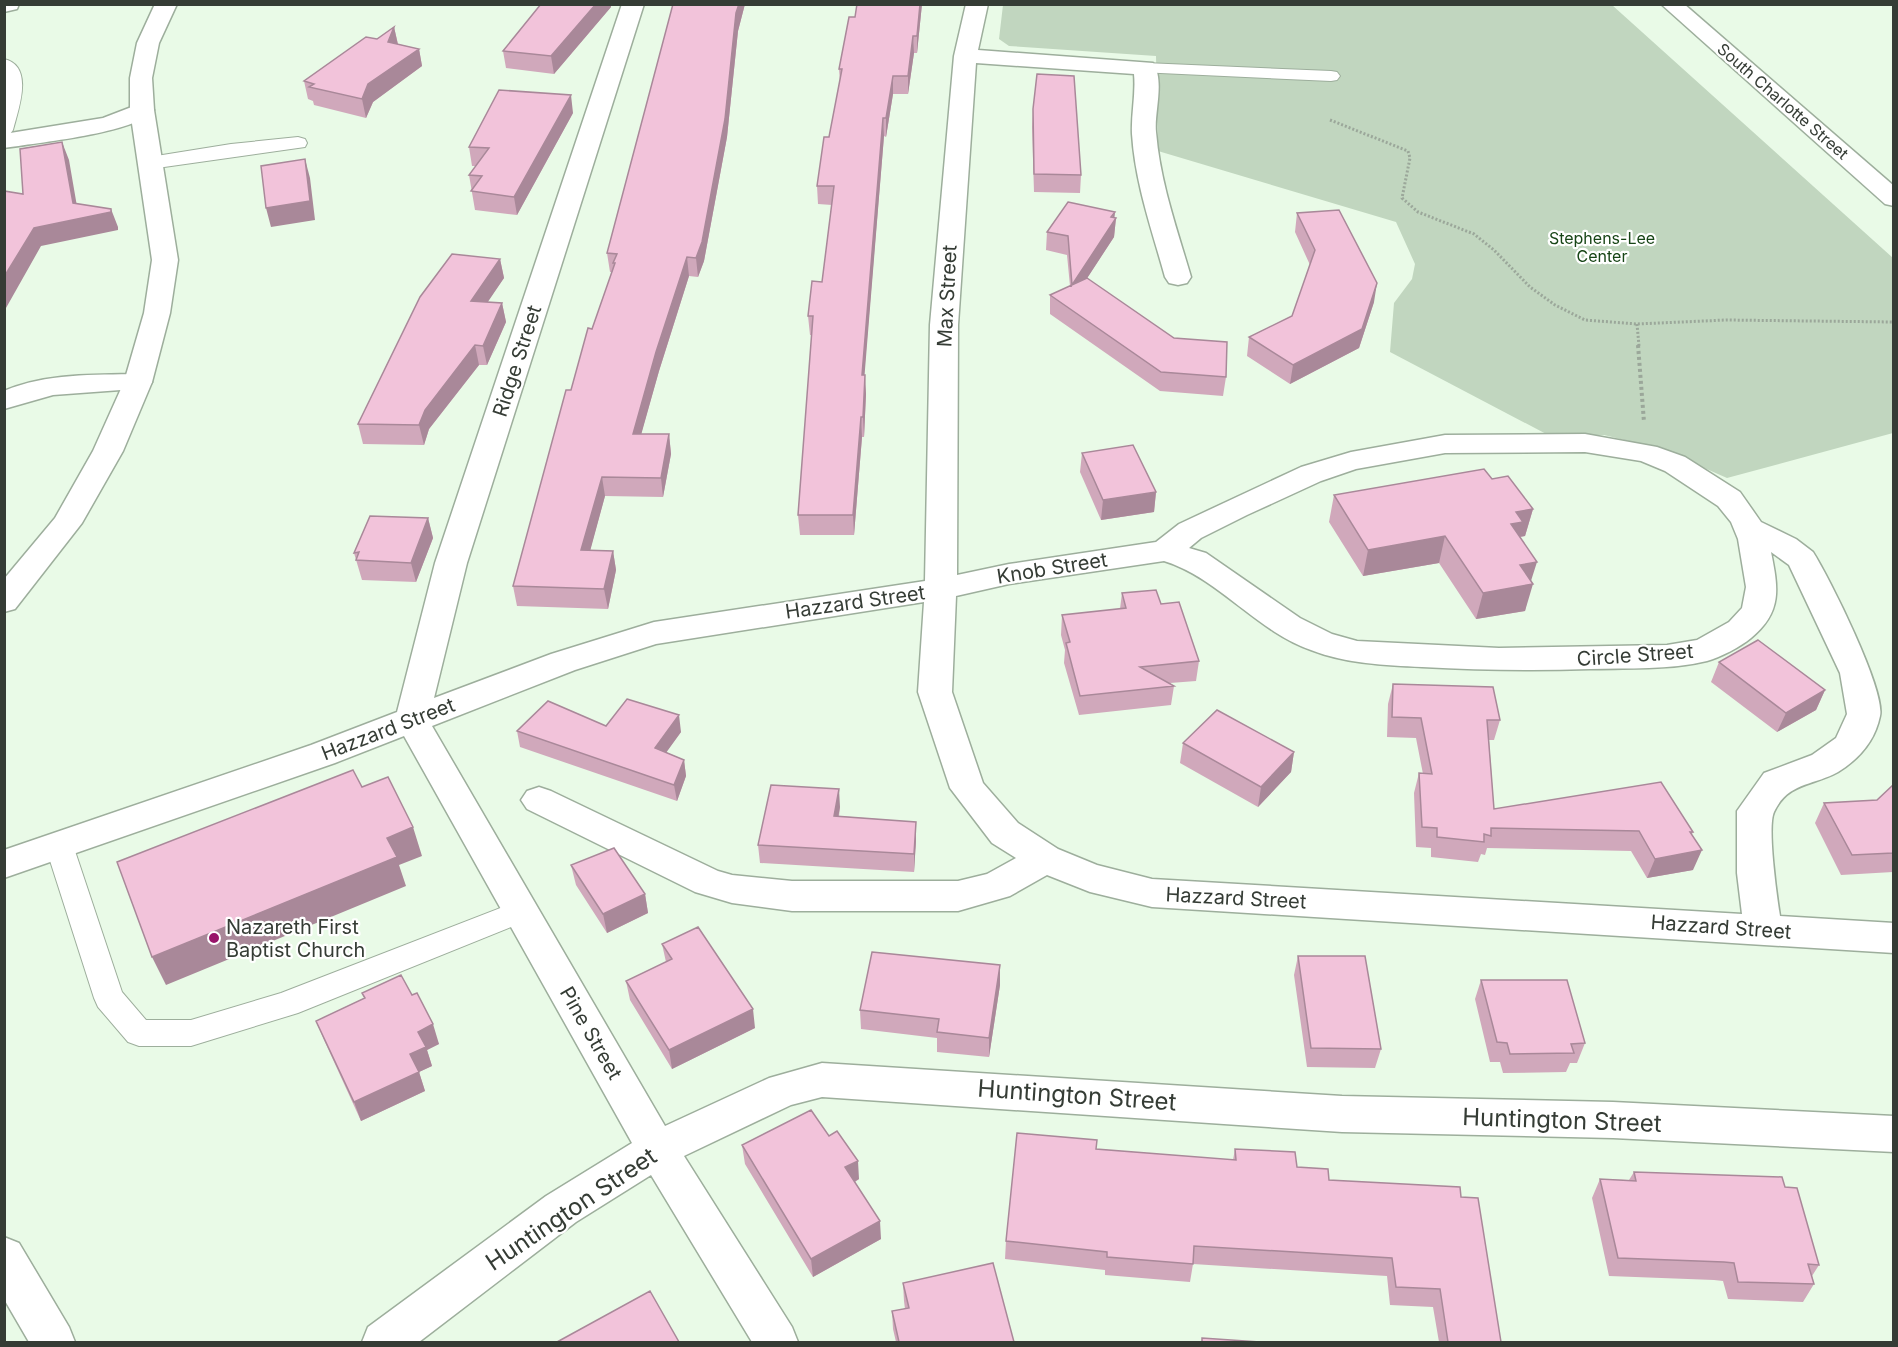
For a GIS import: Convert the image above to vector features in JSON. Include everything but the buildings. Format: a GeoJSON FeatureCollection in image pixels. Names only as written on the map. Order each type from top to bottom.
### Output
{"type":"FeatureCollection","features":[{"type":"Feature","properties":{"kind":"street"},"geometry":{"type":"LineString","coordinates":[[4,6],[9,4]]}},
{"type":"Feature","properties":{"kind":"street"},"geometry":{"type":"LineString","coordinates":[[4,601],[67,523],[108,450],[138,382],[157,313],[165,260],[142,110],[141,78],[148,42],[166,4]]}},
{"type":"Feature","properties":{"kind":"street","name":"Ridge Street"},"geometry":{"type":"LineString","coordinates":[[412,721],[452,563],[633,4]]}},
{"type":"Feature","properties":{"kind":"street","name":"Max Street"},"geometry":{"type":"LineString","coordinates":[[941,589],[944,325],[965,56],[977,4]]}},
{"type":"Feature","properties":{"kind":"street","name":"South Charlotte Street"},"geometry":{"type":"LineString","coordinates":[[1671,4],[1893,200]]}},
{"type":"Feature","properties":{"kind":"street"},"geometry":{"type":"LineString","coordinates":[[965,56],[1145,69],[1147,80],[1144,131],[1148,171],[1178,277]]}},
{"type":"Feature","properties":{"kind":"street"},"geometry":{"type":"LineString","coordinates":[[4,141],[109,124],[142,110]]}},
{"type":"Feature","properties":{"kind":"street"},"geometry":{"type":"LineString","coordinates":[[4,401],[21,393],[63,385],[138,382]]}},
{"type":"Feature","properties":{"kind":"street","name":"Circle Street"},"geometry":{"type":"LineString","coordinates":[[1586,443],[1647,453],[1684,469],[1729,499],[1745,519],[1749,528],[1762,586],[1757,611],[1740,630],[1705,650],[1667,656],[1606,659],[1499,660],[1357,652],[1321,642],[1289,627],[1195,560],[1165,551],[1190,531],[1247,503],[1311,474],[1351,461],[1383,453],[1445,444],[1586,443]]}},
{"type":"Feature","properties":{"kind":"street"},"geometry":{"type":"LineString","coordinates":[[1749,528],[1785,546],[1802,559],[1856,673],[1864,714],[1850,746],[1824,764],[1776,783],[1755,811],[1755,873],[1763,929]]}},
{"type":"Feature","properties":{"kind":"street","name":"Knob Street"},"geometry":{"type":"LineString","coordinates":[[941,589],[1009,574],[1165,551]]}},
{"type":"Feature","properties":{"kind":"street","name":"Hazzard Street"},"geometry":{"type":"LineString","coordinates":[[4,864],[312,758],[563,662],[654,633],[941,589],[935,692],[967,788],[1005,833],[1045,858],[1090,878],[1152,893],[1893,938]]}},
{"type":"Feature","properties":{"kind":"street","name":"Pine Street"},"geometry":{"type":"LineString","coordinates":[[412,721],[657,1149],[776,1342]]}},
{"type":"Feature","properties":{"kind":"street"},"geometry":{"type":"LineString","coordinates":[[539,800],[708,882],[732,889],[792,896],[958,896],[997,886],[1019,876],[1045,858]]}},
{"type":"Feature","properties":{"kind":"street","name":"Huntington Street"},"geometry":{"type":"LineString","coordinates":[[384,1342],[561,1209],[657,1149],[783,1090],[822,1080],[1342,1114],[1613,1120],[1893,1134]]}},
{"type":"Feature","properties":{"kind":"street"},"geometry":{"type":"LineString","coordinates":[[4,1257],[49,1340]]}},
{"type":"Feature","properties":{"kind":"lane"},"geometry":{"type":"LineString","coordinates":[[4,63],[10,67],[14,79],[4,130]]}},
{"type":"Feature","properties":{"kind":"lane"},"geometry":{"type":"LineString","coordinates":[[1145,69],[1331,76]]}},
{"type":"Feature","properties":{"kind":"lane"},"geometry":{"type":"LineString","coordinates":[[150,163],[231,150],[298,143]]}},
{"type":"Feature","properties":{"kind":"lane"},"geometry":{"type":"LineString","coordinates":[[59,845],[109,998],[139,1033],[191,1033],[287,1004],[521,911]]}},
{"type":"Feature","properties":{"kind":"path"},"geometry":{"type":"LineString","coordinates":[[1330,120],[1408,151],[1410,158],[1402,198],[1418,212],[1474,234],[1494,250],[1530,287],[1555,305],[1585,320],[1637,324],[1726,320],[1893,322]]}},
{"type":"Feature","properties":{"kind":"path"},"geometry":{"type":"LineString","coordinates":[[1637,324],[1647,453]]}},
{"type":"Feature","properties":{"kind":"green space","name":"Stephens-Lee Center"},"geometry":{"type":"Polygon","coordinates":[[[1003,5],[1612,5],[1893,258],[1893,433],[1727,478],[1661,449],[1604,435],[1550,436],[1390,352],[1394,303],[1412,279],[1415,264],[1396,222],[1158,151],[1156,56],[1009,46],[999,39],[1003,5]]]}},
{"type":"Feature","properties":{"kind":"place","name":"Nazareth First Baptist Church"},"geometry":{"type":"Point","coordinates":[214,938]}}]}
